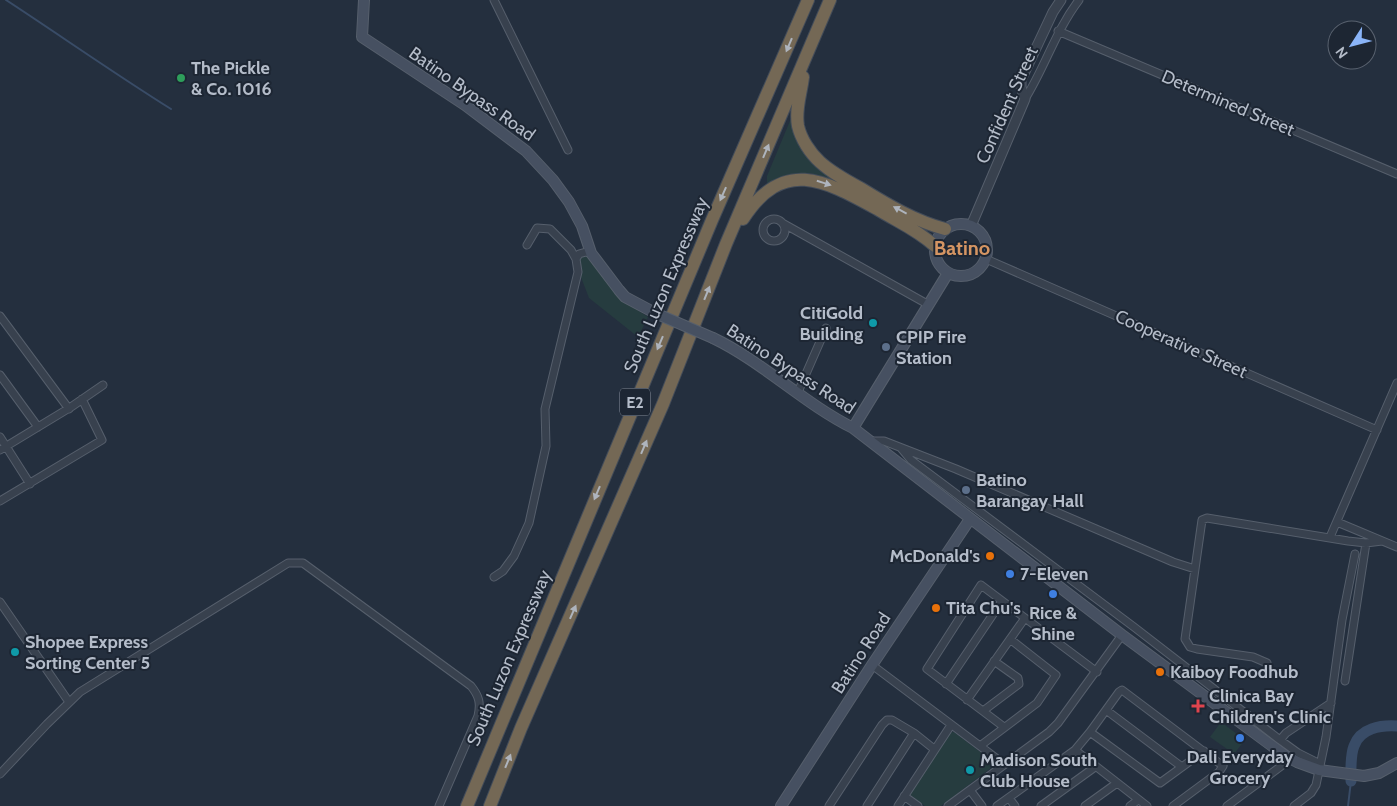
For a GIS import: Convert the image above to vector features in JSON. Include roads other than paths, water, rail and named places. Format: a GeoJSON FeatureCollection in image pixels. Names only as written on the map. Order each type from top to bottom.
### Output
{"type":"FeatureCollection","features":[{"type":"Feature","properties":{"kind":"highway","name":"South Luzon Expressway"},"geometry":{"type":"LineString","coordinates":[[467,806],[712,220],[808,0]]}},
{"type":"Feature","properties":{"kind":"highway","name":"E2"},"geometry":{"type":"LineString","coordinates":[[490,806],[521,728],[659,413],[726,244],[830,0]]}},
{"type":"Feature","properties":{"kind":"highway"},"geometry":{"type":"LineString","coordinates":[[806,55],[796,112],[801,134],[811,152],[819,162],[835,174],[875,197],[924,223],[945,229]]}},
{"type":"Feature","properties":{"kind":"highway"},"geometry":{"type":"LineString","coordinates":[[726,244],[752,206],[767,191],[785,182],[802,179],[819,181],[849,193],[918,232],[934,246]]}},
{"type":"Feature","properties":{"kind":"main road","name":"Batino Bypass Road"},"geometry":{"type":"LineString","coordinates":[[364,0],[362,37],[465,105],[526,151],[553,180],[569,202],[582,226],[591,253],[625,297],[749,357],[834,419],[853,428],[1122,635],[1287,757],[1303,765],[1319,767],[1332,772],[1364,776],[1379,773],[1397,763]]}},
{"type":"Feature","properties":{"kind":"main road"},"geometry":{"type":"LineString","coordinates":[[958,224],[971,226],[983,236],[987,251],[986,259],[980,268],[970,275],[959,276],[948,273],[937,262],[934,246],[945,229],[958,224]]}},
{"type":"Feature","properties":{"kind":"main road"},"geometry":{"type":"LineString","coordinates":[[853,428],[948,273]]}},
{"type":"Feature","properties":{"kind":"main road","name":"Batino Road"},"geometry":{"type":"LineString","coordinates":[[781,806],[970,519]]}},
{"type":"Feature","properties":{"kind":"street"},"geometry":{"type":"LineString","coordinates":[[494,0],[568,150]]}},
{"type":"Feature","properties":{"kind":"street"},"geometry":{"type":"LineString","coordinates":[[1025,99],[1021,80],[1053,12],[1061,0]]}},
{"type":"Feature","properties":{"kind":"street","name":"Confident Street"},"geometry":{"type":"LineString","coordinates":[[971,226],[1025,99],[1035,83],[1058,31],[1078,0]]}},
{"type":"Feature","properties":{"kind":"street","name":"Determined Street"},"geometry":{"type":"LineString","coordinates":[[1058,31],[1397,174]]}},
{"type":"Feature","properties":{"kind":"street"},"geometry":{"type":"LineString","coordinates":[[784,224],[929,305]]}},
{"type":"Feature","properties":{"kind":"street"},"geometry":{"type":"LineString","coordinates":[[494,578],[503,571],[514,556],[531,514],[546,446],[545,409],[578,272],[576,259],[571,250],[550,230],[537,228],[527,245]]}},
{"type":"Feature","properties":{"kind":"street"},"geometry":{"type":"LineString","coordinates":[[576,259],[579,254],[591,253]]}},
{"type":"Feature","properties":{"kind":"street","name":"Cooperative Street"},"geometry":{"type":"LineString","coordinates":[[986,259],[1377,430]]}},
{"type":"Feature","properties":{"kind":"street"},"geometry":{"type":"LineString","coordinates":[[0,316],[69,409]]}},
{"type":"Feature","properties":{"kind":"street"},"geometry":{"type":"LineString","coordinates":[[798,392],[826,328]]}},
{"type":"Feature","properties":{"kind":"street"},"geometry":{"type":"LineString","coordinates":[[0,375],[38,427]]}},
{"type":"Feature","properties":{"kind":"street"},"geometry":{"type":"LineString","coordinates":[[1330,538],[1397,383]]}},
{"type":"Feature","properties":{"kind":"street"},"geometry":{"type":"LineString","coordinates":[[0,450],[69,409],[103,385]]}},
{"type":"Feature","properties":{"kind":"street"},"geometry":{"type":"LineString","coordinates":[[0,501],[102,440],[82,399]]}},
{"type":"Feature","properties":{"kind":"street"},"geometry":{"type":"LineString","coordinates":[[0,436],[30,484]]}},
{"type":"Feature","properties":{"kind":"street"},"geometry":{"type":"LineString","coordinates":[[869,441],[884,441],[1173,562],[1195,568]]}},
{"type":"Feature","properties":{"kind":"street"},"geometry":{"type":"LineString","coordinates":[[901,448],[910,460],[1134,627],[1280,740],[1319,767]]}},
{"type":"Feature","properties":{"kind":"street"},"geometry":{"type":"LineString","coordinates":[[1267,663],[1253,657],[1190,647],[1185,639],[1202,520],[1207,518],[1366,543],[1382,541]]}},
{"type":"Feature","properties":{"kind":"street"},"geometry":{"type":"LineString","coordinates":[[1337,522],[1397,547]]}},
{"type":"Feature","properties":{"kind":"street"},"geometry":{"type":"LineString","coordinates":[[1345,681],[1366,543]]}},
{"type":"Feature","properties":{"kind":"street"},"geometry":{"type":"LineString","coordinates":[[1294,806],[1314,789],[1331,703],[1344,607],[1355,554]]}},
{"type":"Feature","properties":{"kind":"street"},"geometry":{"type":"LineString","coordinates":[[0,774],[80,692],[288,562],[303,563],[415,644],[478,694],[480,705],[478,716],[439,806]]}},
{"type":"Feature","properties":{"kind":"street"},"geometry":{"type":"LineString","coordinates":[[1004,727],[927,669],[981,585],[1097,672]]}},
{"type":"Feature","properties":{"kind":"street"},"geometry":{"type":"LineString","coordinates":[[946,684],[1002,601]]}},
{"type":"Feature","properties":{"kind":"street"},"geometry":{"type":"LineString","coordinates":[[0,602],[69,702]]}},
{"type":"Feature","properties":{"kind":"street"},"geometry":{"type":"LineString","coordinates":[[967,700],[1025,618]]}},
{"type":"Feature","properties":{"kind":"street"},"geometry":{"type":"LineString","coordinates":[[948,806],[1058,723],[1097,672],[1122,635]]}},
{"type":"Feature","properties":{"kind":"street"},"geometry":{"type":"LineString","coordinates":[[980,746],[1037,703],[1056,675],[1010,639]]}},
{"type":"Feature","properties":{"kind":"street"},"geometry":{"type":"LineString","coordinates":[[983,711],[1019,684],[1018,678],[994,661]]}},
{"type":"Feature","properties":{"kind":"street"},"geometry":{"type":"LineString","coordinates":[[872,666],[1004,764]]}},
{"type":"Feature","properties":{"kind":"street"},"geometry":{"type":"LineString","coordinates":[[997,806],[1075,750],[1122,690],[1223,766],[1219,772],[1174,806]]}},
{"type":"Feature","properties":{"kind":"street"},"geometry":{"type":"LineString","coordinates":[[1280,740],[1286,733],[1331,703]]}},
{"type":"Feature","properties":{"kind":"street"},"geometry":{"type":"LineString","coordinates":[[1106,710],[1182,767]]}},
{"type":"Feature","properties":{"kind":"street"},"geometry":{"type":"LineString","coordinates":[[829,806],[885,722],[892,720],[914,733],[934,749]]}},
{"type":"Feature","properties":{"kind":"street"},"geometry":{"type":"LineString","coordinates":[[898,806],[951,725]]}},
{"type":"Feature","properties":{"kind":"street"},"geometry":{"type":"LineString","coordinates":[[1090,732],[1160,783],[1204,751]]}},
{"type":"Feature","properties":{"kind":"street"},"geometry":{"type":"LineString","coordinates":[[867,806],[914,733]]}},
{"type":"Feature","properties":{"kind":"street"},"geometry":{"type":"LineString","coordinates":[[1075,750],[1147,806]]}},
{"type":"Feature","properties":{"kind":"street"},"geometry":{"type":"LineString","coordinates":[[1227,806],[1284,764]]}},
{"type":"Feature","properties":{"kind":"street"},"geometry":{"type":"LineString","coordinates":[[1041,806],[1095,767]]}},
{"type":"Feature","properties":{"kind":"street"},"geometry":{"type":"LineString","coordinates":[[1085,806],[1117,783]]}},
{"type":"Feature","properties":{"kind":"street"},"geometry":{"type":"LineString","coordinates":[[970,790],[982,806]]}},
{"type":"Feature","properties":{"kind":"street"},"geometry":{"type":"LineString","coordinates":[[904,796],[918,806]]}},
{"type":"Feature","properties":{"kind":"street"},"geometry":{"type":"LineString","coordinates":[[1009,798],[1015,806]]}},
{"type":"Feature","properties":{"kind":"street"},"geometry":{"type":"LineString","coordinates":[[1130,806],[1138,800]]}},
{"type":"Feature","properties":{"kind":"waterway"},"geometry":{"type":"LineString","coordinates":[[6,0],[171,109]]}},
{"type":"Feature","properties":{"kind":"waterway"},"geometry":{"type":"LineString","coordinates":[[1351,781],[1352,754],[1354,746],[1361,735],[1378,727],[1397,726]]}},
{"type":"Feature","properties":{"kind":"waterway"},"geometry":{"type":"LineString","coordinates":[[1348,806],[1351,781]]}},
{"type":"Feature","properties":{"kind":"place","name":"The Pickle & Co. 1016"},"geometry":{"type":"Point","coordinates":[181,78]}},
{"type":"Feature","properties":{"kind":"place","name":"CitiGold Building"},"geometry":{"type":"Point","coordinates":[873,323]}},
{"type":"Feature","properties":{"kind":"place","name":"CPIP Fire Station"},"geometry":{"type":"Point","coordinates":[886,347]}},
{"type":"Feature","properties":{"kind":"place","name":"Batino Barangay Hall"},"geometry":{"type":"Point","coordinates":[966,490]}},
{"type":"Feature","properties":{"kind":"place","name":"McDonald's"},"geometry":{"type":"Point","coordinates":[990,556]}},
{"type":"Feature","properties":{"kind":"place","name":"7-Eleven"},"geometry":{"type":"Point","coordinates":[1010,574]}},
{"type":"Feature","properties":{"kind":"place","name":"Rice & Shine"},"geometry":{"type":"Point","coordinates":[1053,594]}},
{"type":"Feature","properties":{"kind":"place","name":"Tita Chu's"},"geometry":{"type":"Point","coordinates":[936,608]}},
{"type":"Feature","properties":{"kind":"place","name":"Shopee Express Sorting Center 5"},"geometry":{"type":"Point","coordinates":[15,652]}},
{"type":"Feature","properties":{"kind":"place","name":"Kaiboy Foodhub"},"geometry":{"type":"Point","coordinates":[1160,672]}},
{"type":"Feature","properties":{"kind":"place","name":"Clinica Bay Children's Clinic"},"geometry":{"type":"Point","coordinates":[1198,706]}},
{"type":"Feature","properties":{"kind":"place","name":"Dali Everyday Grocery"},"geometry":{"type":"Point","coordinates":[1240,738]}},
{"type":"Feature","properties":{"kind":"place","name":"Madison South Club House"},"geometry":{"type":"Point","coordinates":[970,770]}},
{"type":"Feature","properties":{"kind":"district","name":"Batino"},"geometry":{"type":"Point","coordinates":[962,248]}}]}
